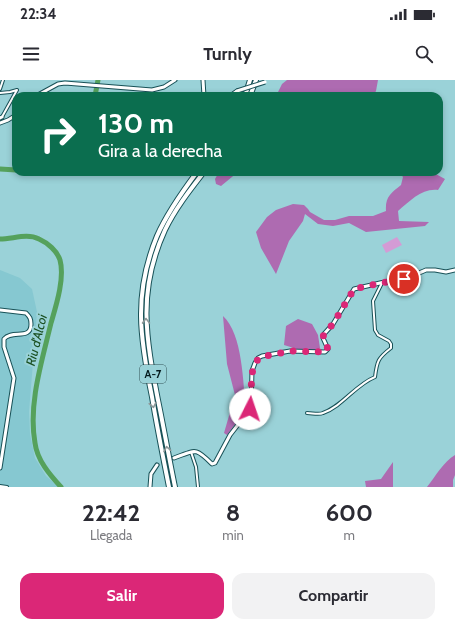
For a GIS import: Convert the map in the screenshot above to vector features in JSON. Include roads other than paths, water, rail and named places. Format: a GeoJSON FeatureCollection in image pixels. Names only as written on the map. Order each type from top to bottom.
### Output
{"type":"FeatureCollection","features":[{"type":"Feature","properties":{"kind":"highway"},"geometry":{"type":"LineString","coordinates":[[246,92],[250,80]]}},
{"type":"Feature","properties":{"kind":"highway"},"geometry":{"type":"LineString","coordinates":[[252,92],[256,80]]}},
{"type":"Feature","properties":{"kind":"highway","name":"A-7"},"geometry":{"type":"LineString","coordinates":[[169,487],[141,333],[141,297],[157,236],[165,220],[194,176]]}},
{"type":"Feature","properties":{"kind":"highway","name":"A-7"},"geometry":{"type":"LineString","coordinates":[[175,487],[149,353],[146,333],[146,312],[151,259],[176,210],[201,176]]}},
{"type":"Feature","properties":{"kind":"street"},"geometry":{"type":"LineString","coordinates":[[0,89],[3,80]]}},
{"type":"Feature","properties":{"kind":"street"},"geometry":{"type":"LineString","coordinates":[[44,92],[62,83],[152,90],[164,87],[175,80]]}},
{"type":"Feature","properties":{"kind":"street"},"geometry":{"type":"LineString","coordinates":[[203,80],[204,92]]}},
{"type":"Feature","properties":{"kind":"street"},"geometry":{"type":"LineString","coordinates":[[236,92],[269,80]]}},
{"type":"Feature","properties":{"kind":"street"},"geometry":{"type":"LineString","coordinates":[[0,93],[17,90],[16,92]]}},
{"type":"Feature","properties":{"kind":"street"},"geometry":{"type":"LineString","coordinates":[[1,118],[12,99]]}},
{"type":"Feature","properties":{"kind":"street"},"geometry":{"type":"LineString","coordinates":[[0,123],[12,118]]}},
{"type":"Feature","properties":{"kind":"street"},"geometry":{"type":"LineString","coordinates":[[174,458],[191,452],[200,453],[212,464],[215,463],[230,435],[251,408],[252,371],[255,363],[260,357],[292,351],[325,352],[328,349],[323,337],[324,334],[333,324],[353,291],[357,288],[404,279],[426,270],[446,272],[455,270]]}},
{"type":"Feature","properties":{"kind":"street"},"geometry":{"type":"LineString","coordinates":[[307,413],[314,412],[321,414],[339,405],[367,380],[375,377],[377,361],[382,354],[391,348],[392,344],[378,335],[375,330],[373,301],[382,283]]}},
{"type":"Feature","properties":{"kind":"street"},"geometry":{"type":"LineString","coordinates":[[0,310],[26,313],[30,318],[31,328],[27,334],[9,335],[4,339],[4,347],[13,374],[14,382],[0,468]]}},
{"type":"Feature","properties":{"kind":"street"},"geometry":{"type":"LineString","coordinates":[[191,452],[196,467],[198,487]]}},
{"type":"Feature","properties":{"kind":"street"},"geometry":{"type":"LineString","coordinates":[[150,487],[151,474],[157,465]]}},
{"type":"Feature","properties":{"kind":"street"},"geometry":{"type":"LineString","coordinates":[[0,486],[7,487]]}},
{"type":"Feature","properties":{"kind":"waterway","name":"Riu d'Alcoi"},"geometry":{"type":"LineString","coordinates":[[96,92],[98,80]]}},
{"type":"Feature","properties":{"kind":"waterway","name":"Riu d'Alcoi"},"geometry":{"type":"LineString","coordinates":[[0,169],[12,170]]}},
{"type":"Feature","properties":{"kind":"waterway","name":"Riu d'Alcoi"},"geometry":{"type":"LineString","coordinates":[[0,239],[25,236],[34,237],[49,245],[57,253],[60,260],[61,283],[37,383],[33,413],[33,428],[38,455],[48,472],[61,487]]}},
{"type":"Feature","properties":{"kind":"tunnel"},"geometry":{"type":"LineString","coordinates":[[157,465],[172,459]]}}]}
